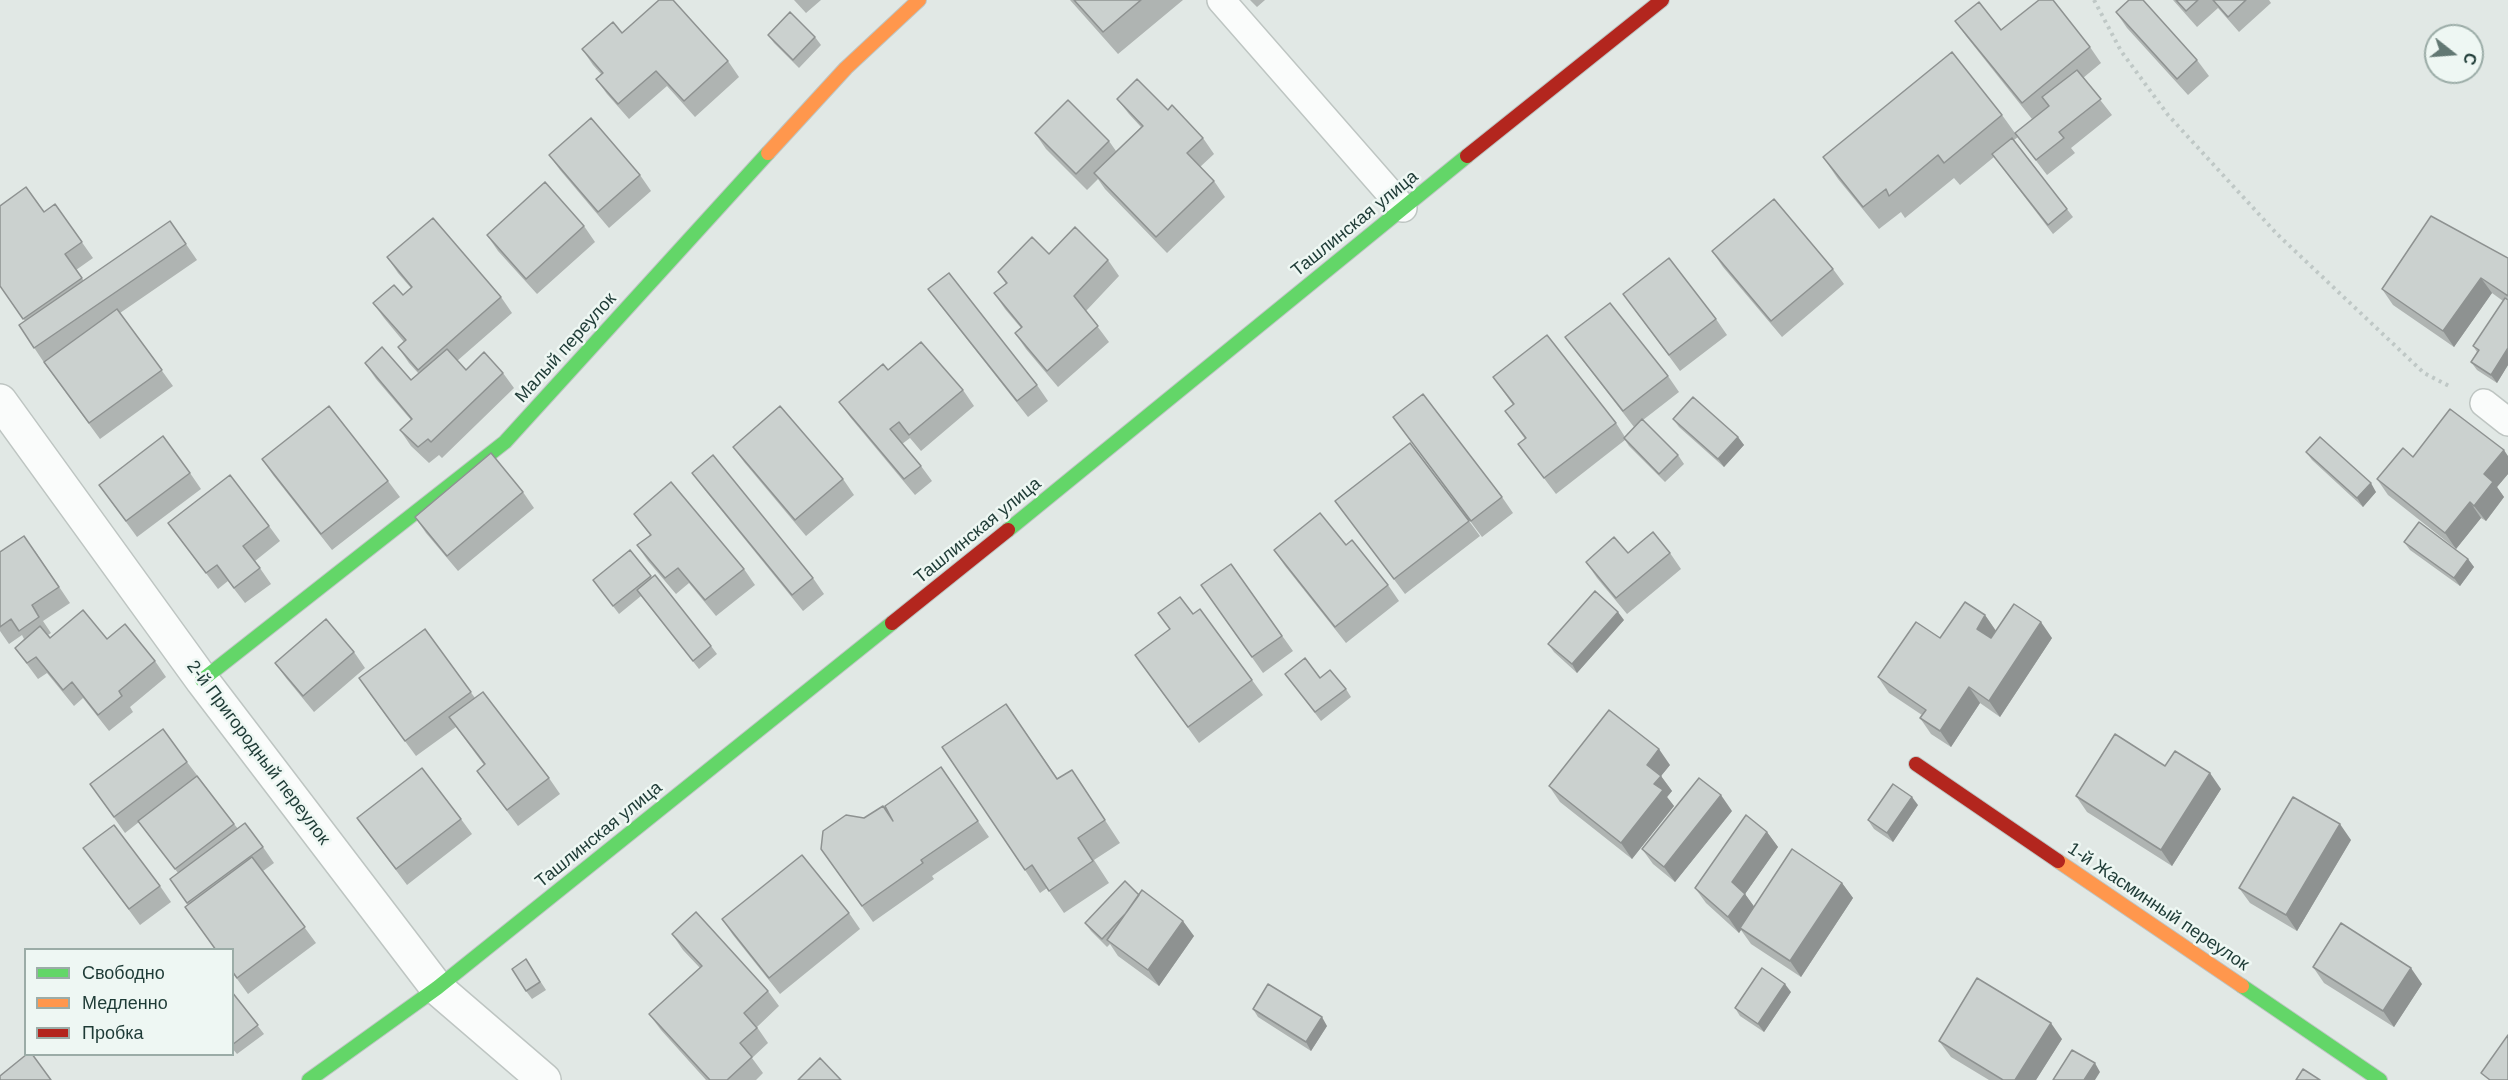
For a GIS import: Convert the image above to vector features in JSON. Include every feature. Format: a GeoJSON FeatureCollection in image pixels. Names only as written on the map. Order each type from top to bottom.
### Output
{"type":"FeatureCollection","features":[{"type":"Feature","properties":{"kind":"street","name":"Малый переулок"},"geometry":{"type":"LineString","coordinates":[[202,680],[505,442],[846,68],[919,0]]}},
{"type":"Feature","properties":{"kind":"street","name":"Ташлинская улица"},"geometry":{"type":"LineString","coordinates":[[309,1080],[437,988],[1157,411],[1403,208],[1662,0]]}},
{"type":"Feature","properties":{"kind":"street","name":"2-й Пригородный переулок"},"geometry":{"type":"LineString","coordinates":[[0,402],[202,680],[437,988],[544,1080]]}},
{"type":"Feature","properties":{"kind":"street","name":"1-й Жасминный переулок"},"geometry":{"type":"LineString","coordinates":[[1916,764],[2380,1080]]}},
{"type":"Feature","properties":{"kind":"lane"},"geometry":{"type":"LineString","coordinates":[[1221,0],[1403,208]]}},
{"type":"Feature","properties":{"kind":"lane"},"geometry":{"type":"LineString","coordinates":[[2484,403],[2508,422]]}},
{"type":"Feature","properties":{"kind":"path"},"geometry":{"type":"LineString","coordinates":[[2094,0],[2121,51],[2168,115],[2277,234],[2424,373],[2484,403]]}},
{"type":"Feature","properties":{"kind":"building"},"geometry":{"type":"Polygon","coordinates":[[[659,0],[673,0],[728,61],[684,101],[656,71],[618,104],[596,79],[603,73],[582,49],[613,22],[622,33],[659,0]]]}},
{"type":"Feature","properties":{"kind":"building"},"geometry":{"type":"Polygon","coordinates":[[[1074,0],[1141,0],[1103,32],[1074,0]]]}},
{"type":"Feature","properties":{"kind":"building"},"geometry":{"type":"Polygon","coordinates":[[[2039,0],[2053,0],[2090,47],[2022,103],[1955,21],[1979,2],[2001,30],[2039,0]]]}},
{"type":"Feature","properties":{"kind":"building"},"geometry":{"type":"Polygon","coordinates":[[[2129,0],[2143,0],[2197,60],[2177,79],[2116,12],[2129,0]]]}},
{"type":"Feature","properties":{"kind":"building"},"geometry":{"type":"Polygon","coordinates":[[[2176,0],[2198,0],[2186,11],[2176,0]]]}},
{"type":"Feature","properties":{"kind":"building"},"geometry":{"type":"Polygon","coordinates":[[[2213,0],[2246,0],[2228,17],[2213,0]]]}},
{"type":"Feature","properties":{"kind":"building"},"geometry":{"type":"Polygon","coordinates":[[[790,12],[815,37],[793,60],[768,35],[790,12]]]}},
{"type":"Feature","properties":{"kind":"building"},"geometry":{"type":"Polygon","coordinates":[[[1952,52],[2002,115],[1944,163],[1938,155],[1889,196],[1886,189],[1863,207],[1823,157],[1952,52]]]}},
{"type":"Feature","properties":{"kind":"building"},"geometry":{"type":"Polygon","coordinates":[[[2077,70],[2101,99],[2059,132],[2064,138],[2036,160],[2015,133],[2049,106],[2042,97],[2077,70]]]}},
{"type":"Feature","properties":{"kind":"building"},"geometry":{"type":"Polygon","coordinates":[[[1137,79],[1168,110],[1172,105],[1203,138],[1187,153],[1214,181],[1156,237],[1094,173],[1143,126],[1117,99],[1137,79]]]}},
{"type":"Feature","properties":{"kind":"building"},"geometry":{"type":"Polygon","coordinates":[[[1068,100],[1109,141],[1076,174],[1035,133],[1068,100]]]}},
{"type":"Feature","properties":{"kind":"building"},"geometry":{"type":"Polygon","coordinates":[[[591,118],[640,175],[598,212],[549,155],[591,118]]]}},
{"type":"Feature","properties":{"kind":"building"},"geometry":{"type":"Polygon","coordinates":[[[2012,138],[2067,209],[2048,225],[1992,154],[2012,138]]]}},
{"type":"Feature","properties":{"kind":"building"},"geometry":{"type":"Polygon","coordinates":[[[545,182],[584,226],[526,279],[487,235],[545,182]]]}},
{"type":"Feature","properties":{"kind":"building"},"geometry":{"type":"Polygon","coordinates":[[[26,187],[44,212],[55,204],[82,242],[65,254],[82,278],[23,319],[0,286],[0,206],[26,187]]]}},
{"type":"Feature","properties":{"kind":"building"},"geometry":{"type":"Polygon","coordinates":[[[1774,199],[1833,269],[1771,321],[1712,251],[1774,199]]]}},
{"type":"Feature","properties":{"kind":"building"},"geometry":{"type":"Polygon","coordinates":[[[2431,216],[2508,258],[2508,296],[2481,278],[2443,331],[2382,289],[2431,216]]]}},
{"type":"Feature","properties":{"kind":"building"},"geometry":{"type":"Polygon","coordinates":[[[433,218],[501,297],[418,370],[398,347],[406,340],[373,303],[394,285],[403,295],[412,287],[387,257],[433,218]]]}},
{"type":"Feature","properties":{"kind":"building"},"geometry":{"type":"Polygon","coordinates":[[[170,221],[186,244],[34,348],[19,325],[170,221]]]}},
{"type":"Feature","properties":{"kind":"building"},"geometry":{"type":"Polygon","coordinates":[[[1075,227],[1108,260],[1074,296],[1098,326],[1047,371],[1015,333],[1022,327],[994,293],[1007,283],[998,272],[1032,237],[1049,254],[1075,227]]]}},
{"type":"Feature","properties":{"kind":"building"},"geometry":{"type":"Polygon","coordinates":[[[1669,258],[1716,319],[1669,355],[1623,294],[1669,258]]]}},
{"type":"Feature","properties":{"kind":"building"},"geometry":{"type":"Polygon","coordinates":[[[949,273],[1037,385],[1017,401],[928,289],[949,273]]]}},
{"type":"Feature","properties":{"kind":"building"},"geometry":{"type":"Polygon","coordinates":[[[2505,298],[2508,300],[2508,348],[2491,375],[2471,362],[2479,350],[2473,346],[2505,298]]]}},
{"type":"Feature","properties":{"kind":"building"},"geometry":{"type":"Polygon","coordinates":[[[1610,303],[1668,376],[1623,411],[1565,337],[1610,303]]]}},
{"type":"Feature","properties":{"kind":"building"},"geometry":{"type":"Polygon","coordinates":[[[117,309],[162,370],[89,423],[44,362],[117,309]]]}},
{"type":"Feature","properties":{"kind":"building"},"geometry":{"type":"Polygon","coordinates":[[[1547,335],[1616,423],[1544,478],[1518,444],[1526,438],[1505,411],[1514,404],[1493,377],[1547,335]]]}},
{"type":"Feature","properties":{"kind":"building"},"geometry":{"type":"Polygon","coordinates":[[[921,342],[963,390],[909,435],[899,422],[890,429],[921,466],[904,479],[839,402],[883,364],[888,370],[921,342]]]}},
{"type":"Feature","properties":{"kind":"building"},"geometry":{"type":"Polygon","coordinates":[[[382,347],[411,380],[447,349],[466,370],[484,352],[503,373],[431,442],[428,439],[418,447],[400,430],[412,419],[365,363],[382,347]]]}},
{"type":"Feature","properties":{"kind":"building"},"geometry":{"type":"Polygon","coordinates":[[[1423,394],[1502,497],[1471,521],[1393,417],[1423,394]]]}},
{"type":"Feature","properties":{"kind":"building"},"geometry":{"type":"Polygon","coordinates":[[[1693,397],[1738,437],[1718,459],[1673,419],[1693,397]]]}},
{"type":"Feature","properties":{"kind":"building"},"geometry":{"type":"Polygon","coordinates":[[[329,406],[388,481],[321,534],[262,459],[329,406]]]}},
{"type":"Feature","properties":{"kind":"building"},"geometry":{"type":"Polygon","coordinates":[[[780,406],[843,479],[795,520],[733,447],[780,406]]]}},
{"type":"Feature","properties":{"kind":"building"},"geometry":{"type":"Polygon","coordinates":[[[2450,409],[2504,450],[2484,474],[2493,482],[2474,506],[2470,502],[2445,533],[2377,479],[2403,448],[2413,457],[2450,409]]]}},
{"type":"Feature","properties":{"kind":"building"},"geometry":{"type":"Polygon","coordinates":[[[1642,419],[1678,455],[1659,474],[1624,438],[1642,419]]]}},
{"type":"Feature","properties":{"kind":"building"},"geometry":{"type":"Polygon","coordinates":[[[163,436],[190,473],[126,521],[99,485],[163,436]]]}},
{"type":"Feature","properties":{"kind":"building"},"geometry":{"type":"Polygon","coordinates":[[[2320,437],[2371,483],[2357,498],[2306,452],[2320,437]]]}},
{"type":"Feature","properties":{"kind":"building"},"geometry":{"type":"Polygon","coordinates":[[[1410,443],[1469,521],[1394,579],[1335,501],[1410,443]]]}},
{"type":"Feature","properties":{"kind":"building"},"geometry":{"type":"Polygon","coordinates":[[[491,453],[523,492],[447,556],[415,517],[491,453]]]}},
{"type":"Feature","properties":{"kind":"building"},"geometry":{"type":"Polygon","coordinates":[[[713,455],[813,578],[792,595],[692,473],[713,455]]]}},
{"type":"Feature","properties":{"kind":"building"},"geometry":{"type":"Polygon","coordinates":[[[230,475],[269,526],[243,546],[260,568],[234,588],[217,565],[206,573],[168,523],[230,475]]]}},
{"type":"Feature","properties":{"kind":"building"},"geometry":{"type":"Polygon","coordinates":[[[671,482],[744,569],[705,600],[678,568],[665,578],[637,545],[651,535],[634,514],[671,482]]]}},
{"type":"Feature","properties":{"kind":"building"},"geometry":{"type":"Polygon","coordinates":[[[1320,513],[1346,545],[1352,540],[1388,585],[1335,627],[1274,550],[1320,513]]]}},
{"type":"Feature","properties":{"kind":"building"},"geometry":{"type":"Polygon","coordinates":[[[2419,522],[2468,559],[2454,578],[2404,542],[2419,522]]]}},
{"type":"Feature","properties":{"kind":"building"},"geometry":{"type":"Polygon","coordinates":[[[1653,532],[1670,553],[1616,598],[1586,562],[1614,537],[1628,553],[1653,532]]]}},
{"type":"Feature","properties":{"kind":"building"},"geometry":{"type":"Polygon","coordinates":[[[24,536],[59,587],[32,605],[39,617],[19,631],[11,619],[0,627],[0,552],[24,536]]]}},
{"type":"Feature","properties":{"kind":"building"},"geometry":{"type":"Polygon","coordinates":[[[630,550],[651,576],[613,606],[593,580],[630,550]]]}},
{"type":"Feature","properties":{"kind":"building"},"geometry":{"type":"Polygon","coordinates":[[[1231,564],[1282,636],[1252,657],[1201,585],[1231,564]]]}},
{"type":"Feature","properties":{"kind":"building"},"geometry":{"type":"Polygon","coordinates":[[[655,575],[711,646],[693,661],[637,590],[655,575]]]}},
{"type":"Feature","properties":{"kind":"building"},"geometry":{"type":"Polygon","coordinates":[[[1595,591],[1618,612],[1572,664],[1548,644],[1595,591]]]}},
{"type":"Feature","properties":{"kind":"building"},"geometry":{"type":"Polygon","coordinates":[[[1180,597],[1193,614],[1200,609],[1252,680],[1188,727],[1135,655],[1170,629],[1158,613],[1180,597]]]}},
{"type":"Feature","properties":{"kind":"building"},"geometry":{"type":"Polygon","coordinates":[[[1965,602],[1985,615],[1977,629],[1991,638],[2014,604],[2041,622],[1989,701],[1969,687],[1940,731],[1920,718],[1926,710],[1878,677],[1916,622],[1940,638],[1965,602]]]}},
{"type":"Feature","properties":{"kind":"building"},"geometry":{"type":"Polygon","coordinates":[[[83,610],[107,639],[125,624],[155,661],[119,691],[122,696],[98,715],[72,682],[63,690],[36,657],[27,663],[15,648],[40,626],[50,638],[83,610]]]}},
{"type":"Feature","properties":{"kind":"building"},"geometry":{"type":"Polygon","coordinates":[[[326,619],[354,652],[303,696],[275,663],[326,619]]]}},
{"type":"Feature","properties":{"kind":"building"},"geometry":{"type":"Polygon","coordinates":[[[425,629],[471,692],[405,741],[359,678],[425,629]]]}},
{"type":"Feature","properties":{"kind":"building"},"geometry":{"type":"Polygon","coordinates":[[[1305,658],[1320,678],[1330,670],[1346,689],[1315,712],[1285,674],[1305,658]]]}},
{"type":"Feature","properties":{"kind":"building"},"geometry":{"type":"Polygon","coordinates":[[[483,692],[549,778],[507,810],[477,771],[485,764],[449,717],[483,692]]]}},
{"type":"Feature","properties":{"kind":"building"},"geometry":{"type":"Polygon","coordinates":[[[1006,704],[1057,779],[1072,770],[1105,820],[1078,838],[1093,861],[1049,891],[1032,865],[1025,870],[942,747],[1006,704]]]}},
{"type":"Feature","properties":{"kind":"building"},"geometry":{"type":"Polygon","coordinates":[[[1609,710],[1659,749],[1647,765],[1661,776],[1654,784],[1663,790],[1621,843],[1549,786],[1609,710]]]}},
{"type":"Feature","properties":{"kind":"building"},"geometry":{"type":"Polygon","coordinates":[[[163,729],[187,762],[114,817],[90,784],[163,729]]]}},
{"type":"Feature","properties":{"kind":"building"},"geometry":{"type":"Polygon","coordinates":[[[2115,734],[2165,766],[2175,751],[2210,773],[2161,850],[2076,796],[2115,734]]]}},
{"type":"Feature","properties":{"kind":"building"},"geometry":{"type":"Polygon","coordinates":[[[941,767],[978,821],[921,860],[923,863],[862,906],[821,849],[823,831],[846,815],[864,818],[883,806],[893,821],[885,806],[941,767]]]}},
{"type":"Feature","properties":{"kind":"building"},"geometry":{"type":"Polygon","coordinates":[[[422,768],[461,819],[396,869],[357,818],[422,768]]]}},
{"type":"Feature","properties":{"kind":"building"},"geometry":{"type":"Polygon","coordinates":[[[197,776],[234,824],[175,869],[138,821],[197,776]]]}},
{"type":"Feature","properties":{"kind":"building"},"geometry":{"type":"Polygon","coordinates":[[[1699,778],[1721,795],[1664,867],[1642,849],[1699,778]]]}},
{"type":"Feature","properties":{"kind":"building"},"geometry":{"type":"Polygon","coordinates":[[[1893,784],[1912,797],[1887,833],[1868,820],[1893,784]]]}},
{"type":"Feature","properties":{"kind":"building"},"geometry":{"type":"Polygon","coordinates":[[[2293,797],[2340,824],[2286,915],[2239,888],[2293,797]]]}},
{"type":"Feature","properties":{"kind":"building"},"geometry":{"type":"Polygon","coordinates":[[[1746,815],[1767,832],[1732,882],[1745,894],[1728,917],[1695,888],[1746,815]]]}},
{"type":"Feature","properties":{"kind":"building"},"geometry":{"type":"Polygon","coordinates":[[[245,823],[263,847],[187,903],[170,879],[245,823]]]}},
{"type":"Feature","properties":{"kind":"building"},"geometry":{"type":"Polygon","coordinates":[[[114,825],[160,886],[129,909],[83,848],[114,825]]]}},
{"type":"Feature","properties":{"kind":"building"},"geometry":{"type":"Polygon","coordinates":[[[1792,849],[1842,883],[1790,961],[1740,928],[1792,849]]]}},
{"type":"Feature","properties":{"kind":"building"},"geometry":{"type":"Polygon","coordinates":[[[802,855],[849,913],[769,978],[722,919],[802,855]]]}},
{"type":"Feature","properties":{"kind":"building"},"geometry":{"type":"Polygon","coordinates":[[[252,857],[305,927],[237,978],[234,974],[234,948],[215,948],[185,907],[252,857]]]}},
{"type":"Feature","properties":{"kind":"building"},"geometry":{"type":"Polygon","coordinates":[[[1125,881],[1139,895],[1102,939],[1085,923],[1125,881]]]}},
{"type":"Feature","properties":{"kind":"building"},"geometry":{"type":"Polygon","coordinates":[[[1142,890],[1183,921],[1148,970],[1107,940],[1142,890]]]}},
{"type":"Feature","properties":{"kind":"building"},"geometry":{"type":"Polygon","coordinates":[[[696,912],[768,991],[744,1013],[757,1028],[740,1043],[752,1057],[727,1080],[710,1080],[649,1014],[702,966],[672,934],[696,912]]]}},
{"type":"Feature","properties":{"kind":"building"},"geometry":{"type":"Polygon","coordinates":[[[2341,923],[2411,968],[2383,1011],[2313,967],[2341,923]]]}},
{"type":"Feature","properties":{"kind":"building"},"geometry":{"type":"Polygon","coordinates":[[[526,959],[540,982],[526,991],[512,969],[526,959]]]}},
{"type":"Feature","properties":{"kind":"building"},"geometry":{"type":"Polygon","coordinates":[[[1762,968],[1785,984],[1758,1024],[1735,1008],[1762,968]]]}},
{"type":"Feature","properties":{"kind":"building"},"geometry":{"type":"Polygon","coordinates":[[[1977,978],[2051,1023],[2015,1080],[2003,1080],[1939,1041],[1977,978]]]}},
{"type":"Feature","properties":{"kind":"building"},"geometry":{"type":"Polygon","coordinates":[[[1268,984],[1322,1017],[1306,1042],[1253,1009],[1268,984]]]}},
{"type":"Feature","properties":{"kind":"building"},"geometry":{"type":"Polygon","coordinates":[[[234,995],[258,1025],[234,1043],[234,995]]]}},
{"type":"Feature","properties":{"kind":"building"},"geometry":{"type":"Polygon","coordinates":[[[2508,1035],[2508,1080],[2490,1080],[2481,1073],[2508,1035]]]}},
{"type":"Feature","properties":{"kind":"building"},"geometry":{"type":"Polygon","coordinates":[[[2072,1050],[2095,1063],[2084,1080],[2053,1080],[2072,1050]]]}},
{"type":"Feature","properties":{"kind":"building"},"geometry":{"type":"Polygon","coordinates":[[[25,1056],[33,1056],[51,1080],[0,1080],[0,1076],[25,1056]]]}},
{"type":"Feature","properties":{"kind":"building"},"geometry":{"type":"Polygon","coordinates":[[[820,1058],[841,1080],[798,1080],[820,1058]]]}},
{"type":"Feature","properties":{"kind":"building"},"geometry":{"type":"Polygon","coordinates":[[[2303,1069],[2320,1080],[2296,1080],[2303,1069]]]}},
{"type":"Feature","properties":{"kind":"traffic: fast"},"geometry":{"type":"LineString","coordinates":[[202,680],[505,442],[768,153]]}},
{"type":"Feature","properties":{"kind":"traffic: fast"},"geometry":{"type":"LineString","coordinates":[[1008,530],[1467,156]]}},
{"type":"Feature","properties":{"kind":"traffic: fast"},"geometry":{"type":"LineString","coordinates":[[309,1080],[437,988],[892,623]]}},
{"type":"Feature","properties":{"kind":"traffic: fast"},"geometry":{"type":"LineString","coordinates":[[2242,986],[2380,1080]]}},
{"type":"Feature","properties":{"kind":"traffic: slow"},"geometry":{"type":"LineString","coordinates":[[768,153],[846,68],[919,0]]}},
{"type":"Feature","properties":{"kind":"traffic: slow"},"geometry":{"type":"LineString","coordinates":[[2058,861],[2242,986]]}},
{"type":"Feature","properties":{"kind":"traffic: jam"},"geometry":{"type":"LineString","coordinates":[[1467,156],[1662,0]]}},
{"type":"Feature","properties":{"kind":"traffic: jam"},"geometry":{"type":"LineString","coordinates":[[892,623],[1008,530]]}},
{"type":"Feature","properties":{"kind":"traffic: jam"},"geometry":{"type":"LineString","coordinates":[[1916,764],[2058,861]]}}]}
